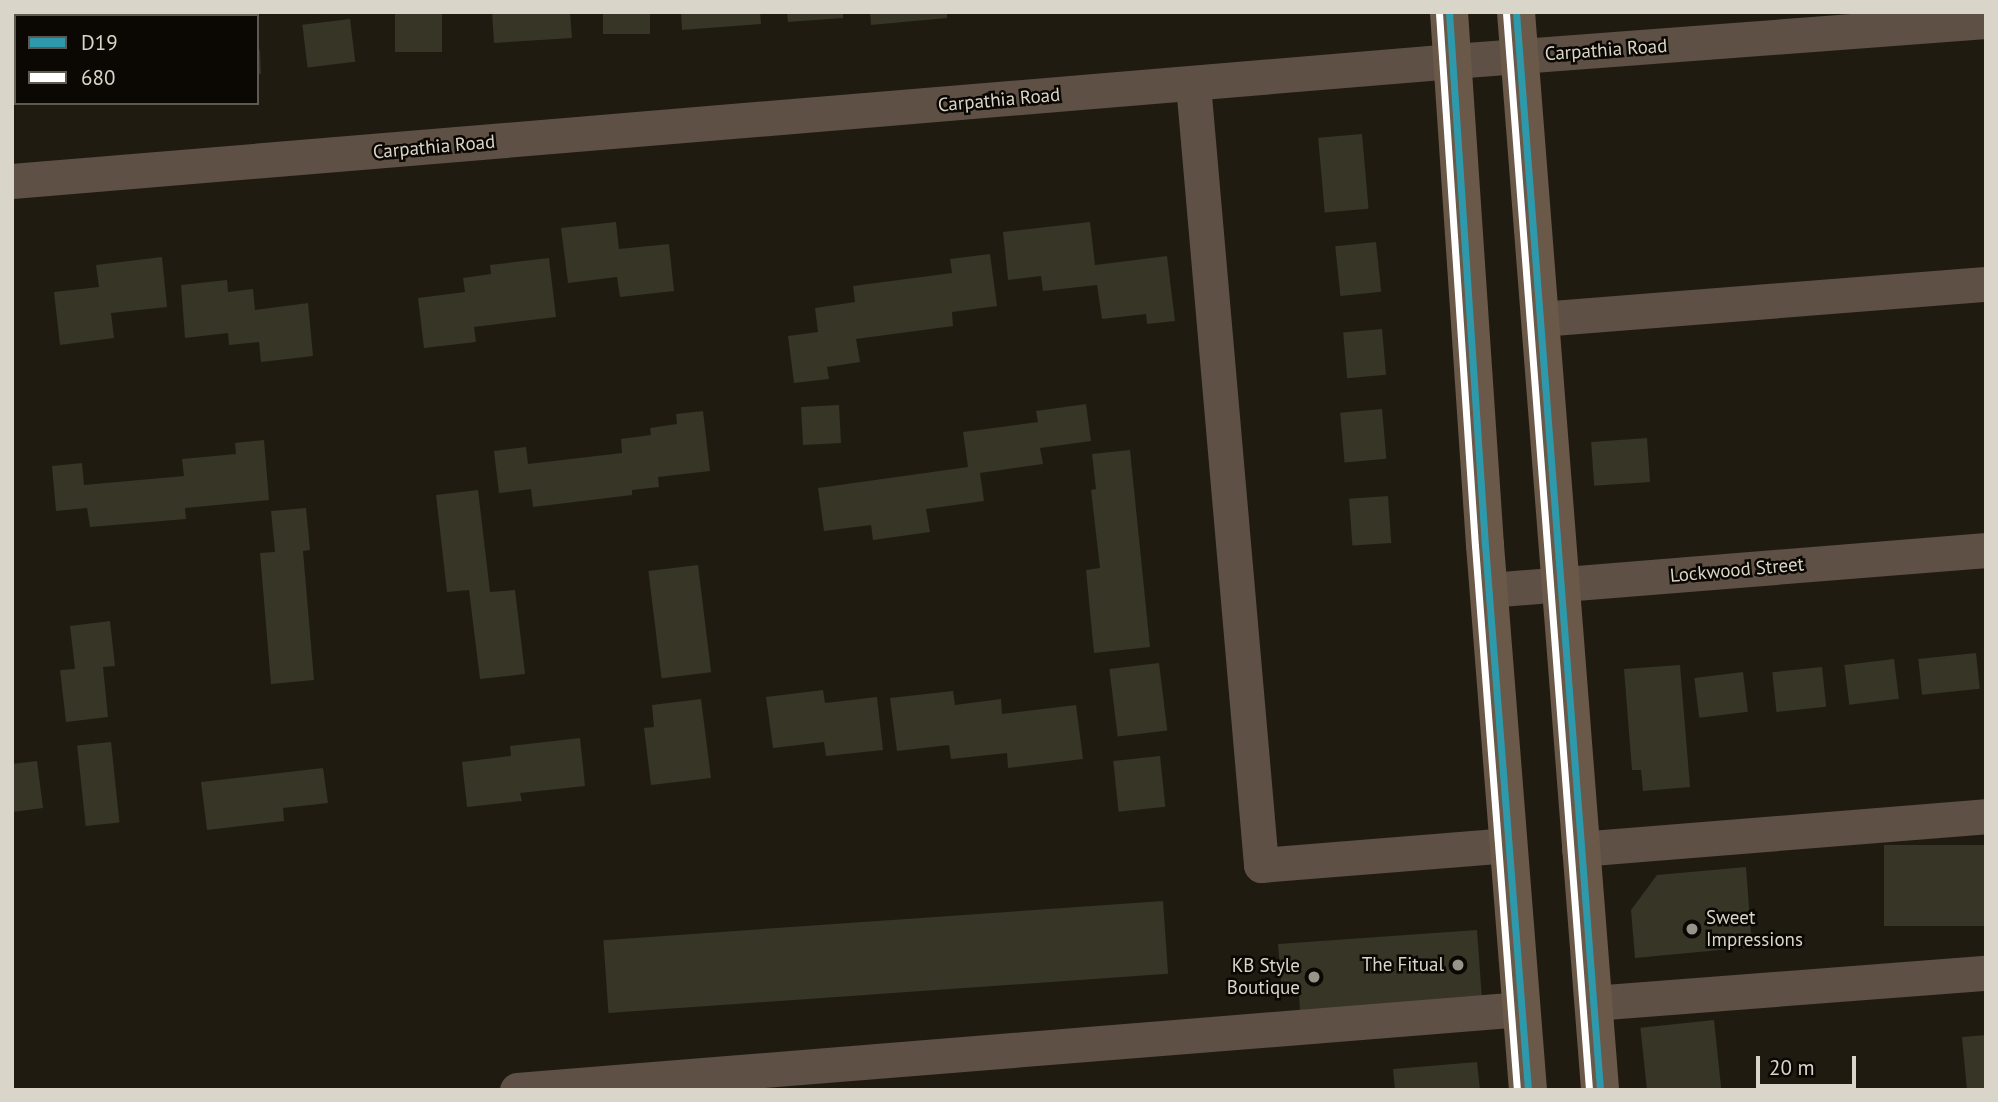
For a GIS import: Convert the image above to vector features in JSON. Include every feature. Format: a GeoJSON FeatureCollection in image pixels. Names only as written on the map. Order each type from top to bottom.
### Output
{"type":"FeatureCollection","features":[{"type":"Feature","properties":{"kind":"main road"},"geometry":{"type":"LineString","coordinates":[[1449,12],[1489,590],[1528,1090]]}},
{"type":"Feature","properties":{"kind":"main road"},"geometry":{"type":"LineString","coordinates":[[1516,12],[1579,849],[1600,1090]]}},
{"type":"Feature","properties":{"kind":"street","name":"Carpathia Road"},"geometry":{"type":"LineString","coordinates":[[12,181],[1453,61],[1986,21]]}},
{"type":"Feature","properties":{"kind":"street"},"geometry":{"type":"LineString","coordinates":[[1192,84],[1261,864],[1509,845]]}},
{"type":"Feature","properties":{"kind":"street"},"geometry":{"type":"LineString","coordinates":[[1540,319],[1986,284]]}},
{"type":"Feature","properties":{"kind":"street","name":"Lockwood Street"},"geometry":{"type":"LineString","coordinates":[[1489,590],[1986,550]]}},
{"type":"Feature","properties":{"kind":"street"},"geometry":{"type":"LineString","coordinates":[[1579,849],[1986,816]]}},
{"type":"Feature","properties":{"kind":"street"},"geometry":{"type":"LineString","coordinates":[[1593,1003],[1986,973]]}},
{"type":"Feature","properties":{"kind":"street"},"geometry":{"type":"LineString","coordinates":[[517,1090],[1522,1009]]}},
{"type":"Feature","properties":{"kind":"building"},"geometry":{"type":"Polygon","coordinates":[[[395,12],[442,12],[442,52],[395,52],[395,12]]]}},
{"type":"Feature","properties":{"kind":"building"},"geometry":{"type":"Polygon","coordinates":[[[492,12],[570,12],[572,38],[494,43],[492,12]]]}},
{"type":"Feature","properties":{"kind":"building"},"geometry":{"type":"Polygon","coordinates":[[[603,12],[650,12],[650,34],[603,34],[603,12]]]}},
{"type":"Feature","properties":{"kind":"building"},"geometry":{"type":"Polygon","coordinates":[[[681,12],[760,12],[761,24],[682,30],[681,12]]]}},
{"type":"Feature","properties":{"kind":"building"},"geometry":{"type":"Polygon","coordinates":[[[787,12],[843,12],[843,18],[788,22],[787,12]]]}},
{"type":"Feature","properties":{"kind":"building"},"geometry":{"type":"Polygon","coordinates":[[[870,12],[947,12],[947,18],[871,25],[870,12]]]}},
{"type":"Feature","properties":{"kind":"building"},"geometry":{"type":"Polygon","coordinates":[[[350,19],[355,62],[308,68],[302,25],[350,19]]]}},
{"type":"Feature","properties":{"kind":"building"},"geometry":{"type":"Polygon","coordinates":[[[259,49],[260,51],[259,74],[259,49]]]}},
{"type":"Feature","properties":{"kind":"building"},"geometry":{"type":"Polygon","coordinates":[[[1362,134],[1369,209],[1325,213],[1318,138],[1362,134]]]}},
{"type":"Feature","properties":{"kind":"building"},"geometry":{"type":"Polygon","coordinates":[[[616,222],[619,249],[669,244],[674,291],[620,297],[617,277],[568,283],[561,228],[616,222]]]}},
{"type":"Feature","properties":{"kind":"building"},"geometry":{"type":"Polygon","coordinates":[[[1090,222],[1095,265],[1167,256],[1175,321],[1147,324],[1146,314],[1102,319],[1097,285],[1043,291],[1041,276],[1008,280],[1003,232],[1090,222]]]}},
{"type":"Feature","properties":{"kind":"building"},"geometry":{"type":"Polygon","coordinates":[[[1376,242],[1381,292],[1340,296],[1335,246],[1376,242]]]}},
{"type":"Feature","properties":{"kind":"building"},"geometry":{"type":"Polygon","coordinates":[[[990,254],[997,306],[952,312],[953,326],[856,339],[860,362],[827,367],[829,379],[794,383],[788,336],[818,332],[815,308],[855,302],[853,286],[952,273],[950,259],[990,254]]]}},
{"type":"Feature","properties":{"kind":"building"},"geometry":{"type":"Polygon","coordinates":[[[162,257],[167,307],[111,313],[114,338],[60,345],[54,292],[99,287],[96,265],[162,257]]]}},
{"type":"Feature","properties":{"kind":"building"},"geometry":{"type":"Polygon","coordinates":[[[549,258],[556,317],[474,327],[476,342],[424,348],[418,298],[465,292],[463,278],[491,274],[490,265],[549,258]]]}},
{"type":"Feature","properties":{"kind":"building"},"geometry":{"type":"Polygon","coordinates":[[[227,280],[228,292],[253,289],[255,310],[308,303],[313,356],[261,362],[259,342],[229,345],[228,333],[185,338],[181,285],[227,280]]]}},
{"type":"Feature","properties":{"kind":"building"},"geometry":{"type":"Polygon","coordinates":[[[1382,329],[1386,375],[1347,378],[1343,332],[1382,329]]]}},
{"type":"Feature","properties":{"kind":"building"},"geometry":{"type":"Polygon","coordinates":[[[1086,404],[1091,441],[1040,448],[1043,464],[980,473],[984,501],[926,509],[930,532],[873,540],[871,525],[824,531],[818,488],[968,467],[963,432],[1038,422],[1036,411],[1086,404]]]}},
{"type":"Feature","properties":{"kind":"building"},"geometry":{"type":"Polygon","coordinates":[[[839,405],[841,443],[803,445],[801,407],[839,405]]]}},
{"type":"Feature","properties":{"kind":"building"},"geometry":{"type":"Polygon","coordinates":[[[1382,409],[1386,459],[1345,462],[1340,413],[1382,409]]]}},
{"type":"Feature","properties":{"kind":"building"},"geometry":{"type":"Polygon","coordinates":[[[703,411],[710,471],[658,477],[659,487],[632,490],[632,495],[533,507],[531,489],[499,493],[494,451],[526,447],[528,464],[622,453],[621,439],[651,435],[650,428],[677,424],[676,414],[703,411]]]}},
{"type":"Feature","properties":{"kind":"building"},"geometry":{"type":"Polygon","coordinates":[[[1647,438],[1650,482],[1594,486],[1591,442],[1647,438]]]}},
{"type":"Feature","properties":{"kind":"building"},"geometry":{"type":"Polygon","coordinates":[[[264,440],[269,500],[185,508],[186,519],[90,527],[87,508],[56,511],[52,466],[82,463],[84,485],[184,476],[182,459],[236,454],[235,443],[264,440]]]}},
{"type":"Feature","properties":{"kind":"building"},"geometry":{"type":"Polygon","coordinates":[[[1130,450],[1150,647],[1094,653],[1086,570],[1100,568],[1091,490],[1096,489],[1092,454],[1130,450]]]}},
{"type":"Feature","properties":{"kind":"building"},"geometry":{"type":"Polygon","coordinates":[[[478,490],[490,592],[515,590],[525,674],[480,679],[469,590],[447,592],[436,495],[478,490]]]}},
{"type":"Feature","properties":{"kind":"building"},"geometry":{"type":"Polygon","coordinates":[[[1388,496],[1391,543],[1352,546],[1349,499],[1388,496]]]}},
{"type":"Feature","properties":{"kind":"building"},"geometry":{"type":"Polygon","coordinates":[[[306,508],[310,550],[303,551],[314,680],[271,684],[260,553],[275,552],[271,511],[306,508]]]}},
{"type":"Feature","properties":{"kind":"building"},"geometry":{"type":"Polygon","coordinates":[[[698,565],[711,672],[662,678],[648,571],[698,565]]]}},
{"type":"Feature","properties":{"kind":"building"},"geometry":{"type":"Polygon","coordinates":[[[110,621],[115,666],[103,667],[108,717],[66,722],[60,670],[75,669],[70,626],[110,621]]]}},
{"type":"Feature","properties":{"kind":"building"},"geometry":{"type":"Polygon","coordinates":[[[1976,653],[1980,689],[1922,695],[1918,659],[1976,653]]]}},
{"type":"Feature","properties":{"kind":"building"},"geometry":{"type":"Polygon","coordinates":[[[1894,659],[1899,699],[1849,705],[1844,665],[1894,659]]]}},
{"type":"Feature","properties":{"kind":"building"},"geometry":{"type":"Polygon","coordinates":[[[1159,663],[1167,730],[1118,737],[1109,669],[1159,663]]]}},
{"type":"Feature","properties":{"kind":"building"},"geometry":{"type":"Polygon","coordinates":[[[1680,665],[1690,787],[1643,791],[1641,770],[1632,770],[1624,669],[1680,665]]]}},
{"type":"Feature","properties":{"kind":"building"},"geometry":{"type":"Polygon","coordinates":[[[1822,667],[1826,707],[1776,712],[1772,672],[1822,667]]]}},
{"type":"Feature","properties":{"kind":"building"},"geometry":{"type":"Polygon","coordinates":[[[1743,672],[1748,712],[1699,718],[1694,678],[1743,672]]]}},
{"type":"Feature","properties":{"kind":"building"},"geometry":{"type":"Polygon","coordinates":[[[823,690],[825,703],[877,697],[883,750],[826,756],[824,742],[773,748],[766,697],[823,690]]]}},
{"type":"Feature","properties":{"kind":"building"},"geometry":{"type":"Polygon","coordinates":[[[953,691],[955,705],[1001,699],[1002,714],[1076,705],[1083,759],[1008,768],[1007,753],[951,759],[949,745],[897,751],[890,698],[953,691]]]}},
{"type":"Feature","properties":{"kind":"building"},"geometry":{"type":"Polygon","coordinates":[[[701,699],[711,778],[651,785],[644,728],[654,727],[652,705],[701,699]]]}},
{"type":"Feature","properties":{"kind":"building"},"geometry":{"type":"Polygon","coordinates":[[[580,738],[585,786],[520,793],[522,801],[467,807],[462,762],[511,756],[510,746],[580,738]]]}},
{"type":"Feature","properties":{"kind":"building"},"geometry":{"type":"Polygon","coordinates":[[[111,742],[119,823],[86,826],[77,746],[111,742]]]}},
{"type":"Feature","properties":{"kind":"building"},"geometry":{"type":"Polygon","coordinates":[[[1160,756],[1165,807],[1119,812],[1113,761],[1160,756]]]}},
{"type":"Feature","properties":{"kind":"building"},"geometry":{"type":"Polygon","coordinates":[[[37,761],[43,808],[12,812],[12,764],[37,761]]]}},
{"type":"Feature","properties":{"kind":"building"},"geometry":{"type":"Polygon","coordinates":[[[323,768],[328,803],[283,808],[284,821],[207,830],[201,782],[323,768]]]}},
{"type":"Feature","properties":{"kind":"building"},"geometry":{"type":"Polygon","coordinates":[[[1884,845],[1986,845],[1986,926],[1884,926],[1884,845]]]}},
{"type":"Feature","properties":{"kind":"building","name":"Sweet Impressions"},"geometry":{"type":"Polygon","coordinates":[[[1746,867],[1752,947],[1635,958],[1631,910],[1657,875],[1746,867]]]}},
{"type":"Feature","properties":{"kind":"building"},"geometry":{"type":"Polygon","coordinates":[[[1163,901],[1168,974],[608,1013],[603,940],[1163,901]]]}},
{"type":"Feature","properties":{"kind":"building"},"geometry":{"type":"Polygon","coordinates":[[[1477,930],[1482,999],[1300,1012],[1299,992],[1282,994],[1278,944],[1477,930]]]}},
{"type":"Feature","properties":{"kind":"building"},"geometry":{"type":"Polygon","coordinates":[[[1714,1020],[1721,1090],[1647,1090],[1640,1028],[1714,1020]]]}},
{"type":"Feature","properties":{"kind":"building"},"geometry":{"type":"Polygon","coordinates":[[[1986,1035],[1986,1090],[1967,1090],[1962,1037],[1986,1035]]]}},
{"type":"Feature","properties":{"kind":"building"},"geometry":{"type":"Polygon","coordinates":[[[1477,1062],[1480,1090],[1395,1090],[1393,1069],[1477,1062]]]}},
{"type":"Feature","properties":{"kind":"transit line","name":"D19"},"geometry":{"type":"LineString","coordinates":[[1449,12],[1485,545],[1528,1090]]}},
{"type":"Feature","properties":{"kind":"transit line","name":"D19"},"geometry":{"type":"LineString","coordinates":[[1516,12],[1600,1090]]}},
{"type":"Feature","properties":{"kind":"transit line","name":"680"},"geometry":{"type":"LineString","coordinates":[[1439,13],[1475,546],[1517,1090]]}},
{"type":"Feature","properties":{"kind":"transit line","name":"680"},"geometry":{"type":"LineString","coordinates":[[1506,13],[1589,1090]]}},
{"type":"Feature","properties":{"kind":"place","name":"Sweet Impressions"},"geometry":{"type":"Point","coordinates":[1692,929]}},
{"type":"Feature","properties":{"kind":"place","name":"The Fitual"},"geometry":{"type":"Point","coordinates":[1458,965]}},
{"type":"Feature","properties":{"kind":"place","name":"KB Style Boutique"},"geometry":{"type":"Point","coordinates":[1314,977]}}]}
